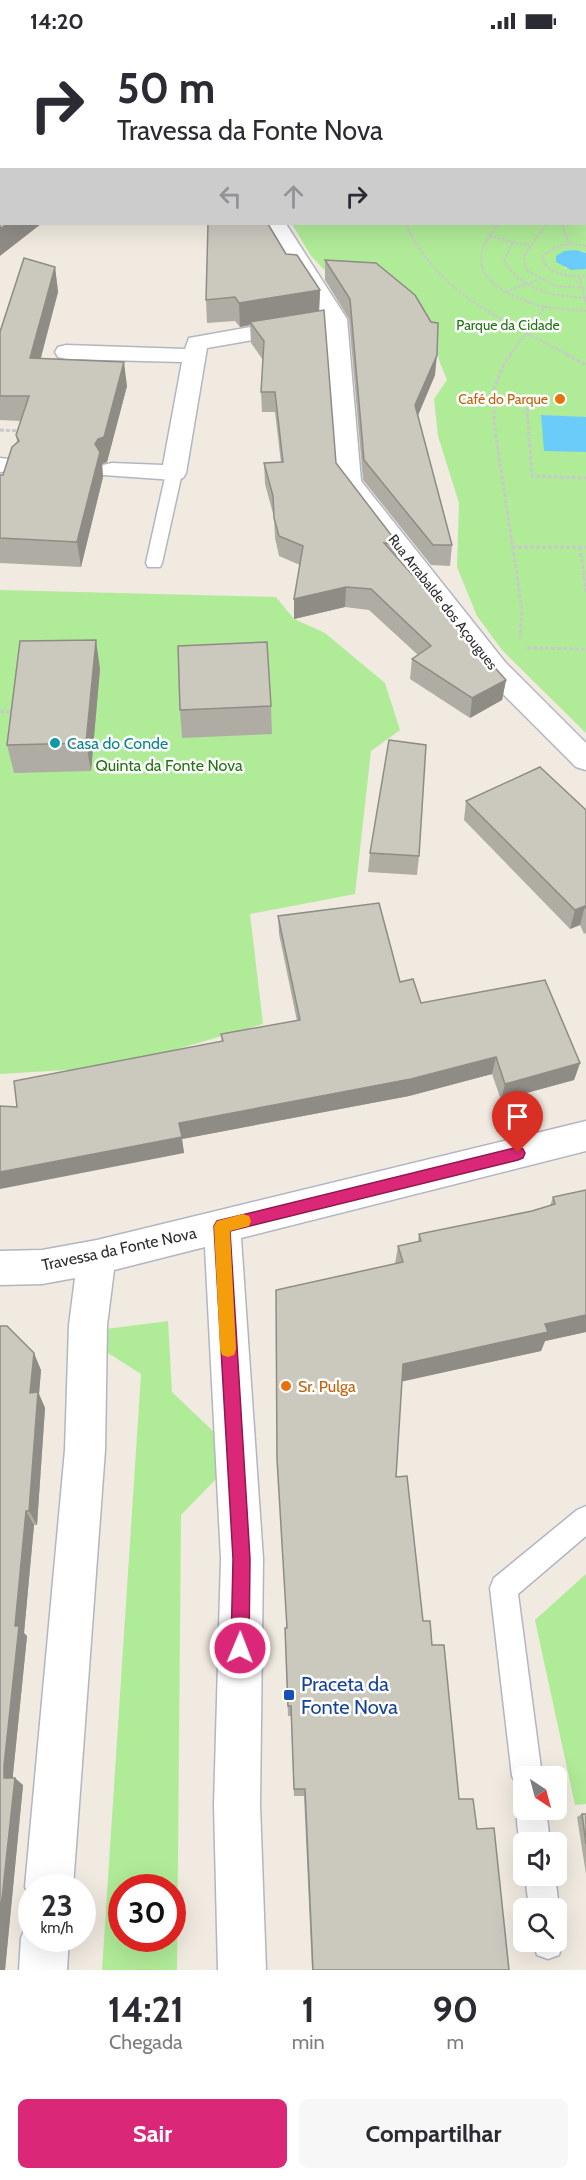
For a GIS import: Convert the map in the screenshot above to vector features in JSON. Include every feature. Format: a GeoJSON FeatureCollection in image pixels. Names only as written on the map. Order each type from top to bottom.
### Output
{"type":"FeatureCollection","features":[{"type":"Feature","properties":{"kind":"street","name":"Rua Arrabalde dos Açougues"},"geometry":{"type":"LineString","coordinates":[[277,225],[336,319],[349,482],[495,669],[586,760]]}},
{"type":"Feature","properties":{"kind":"street"},"geometry":{"type":"LineString","coordinates":[[112,470],[174,473],[197,343],[336,319]]}},
{"type":"Feature","properties":{"kind":"street"},"geometry":{"type":"LineString","coordinates":[[66,352],[195,356]]}},
{"type":"Feature","properties":{"kind":"street","name":"Travessa da Fonte Nova"},"geometry":{"type":"LineString","coordinates":[[0,1268],[42,1267],[97,1257],[586,1136]]}},
{"type":"Feature","properties":{"kind":"street"},"geometry":{"type":"LineString","coordinates":[[222,1226],[242,1559],[237,1805],[242,1970]]}},
{"type":"Feature","properties":{"kind":"street"},"geometry":{"type":"LineString","coordinates":[[50,1874],[85,1450],[88,1324],[97,1257]]}},
{"type":"Feature","properties":{"kind":"street"},"geometry":{"type":"LineString","coordinates":[[43,1970],[44,1952]]}},
{"type":"Feature","properties":{"kind":"lane"},"geometry":{"type":"LineString","coordinates":[[154,562],[174,473]]}},
{"type":"Feature","properties":{"kind":"lane"},"geometry":{"type":"LineString","coordinates":[[526,1766],[504,1588],[586,1519]]}},
{"type":"Feature","properties":{"kind":"path"},"geometry":{"type":"LineString","coordinates":[[406,225],[420,253],[442,278],[488,311],[586,365]]}},
{"type":"Feature","properties":{"kind":"path"},"geometry":{"type":"LineString","coordinates":[[498,225],[482,250],[480,262],[489,280],[526,302],[545,308],[586,311]]}},
{"type":"Feature","properties":{"kind":"path"},"geometry":{"type":"LineString","coordinates":[[545,225],[524,256],[526,270],[556,286],[584,288]]}},
{"type":"Feature","properties":{"kind":"path"},"geometry":{"type":"LineString","coordinates":[[562,225],[569,244]]}},
{"type":"Feature","properties":{"kind":"path"},"geometry":{"type":"LineString","coordinates":[[489,236],[530,246]]}},
{"type":"Feature","properties":{"kind":"path"},"geometry":{"type":"LineString","coordinates":[[513,242],[504,261],[511,274],[525,285],[549,295],[585,298]]}},
{"type":"Feature","properties":{"kind":"path"},"geometry":{"type":"LineString","coordinates":[[586,245],[569,244],[552,248],[543,256],[543,261],[552,270],[579,277],[586,276]]}},
{"type":"Feature","properties":{"kind":"path"},"geometry":{"type":"LineString","coordinates":[[579,277],[584,288],[586,304]]}},
{"type":"Feature","properties":{"kind":"path"},"geometry":{"type":"LineString","coordinates":[[506,292],[540,279]]}},
{"type":"Feature","properties":{"kind":"path"},"geometry":{"type":"LineString","coordinates":[[545,308],[504,364],[494,389],[494,423],[522,610],[519,648],[586,649]]}},
{"type":"Feature","properties":{"kind":"path"},"geometry":{"type":"LineString","coordinates":[[526,396],[532,476],[586,478]]}},
{"type":"Feature","properties":{"kind":"path"},"geometry":{"type":"LineString","coordinates":[[0,430],[25,431]]}},
{"type":"Feature","properties":{"kind":"path"},"geometry":{"type":"LineString","coordinates":[[512,547],[586,547]]}},
{"type":"Feature","properties":{"kind":"path"},"geometry":{"type":"LineString","coordinates":[[580,547],[586,592]]}},
{"type":"Feature","properties":{"kind":"path"},"geometry":{"type":"LineString","coordinates":[[0,711],[21,714]]}},
{"type":"Feature","properties":{"kind":"green space","name":"Parque da Cidade"},"geometry":{"type":"Polygon","coordinates":[[[293,225],[586,225],[586,253],[582,251],[564,268],[586,269],[586,733],[502,650],[477,616],[457,567],[459,503],[438,436],[434,399],[447,380],[420,313],[335,281],[311,256],[293,225]]]}},
{"type":"Feature","properties":{"kind":"green space","name":"Quinta da Fonte Nova"},"geometry":{"type":"Polygon","coordinates":[[[0,590],[276,597],[294,619],[325,633],[385,683],[400,730],[371,751],[355,894],[250,914],[263,1024],[116,1067],[0,1074],[0,590]]]}},
{"type":"Feature","properties":{"kind":"green space"},"geometry":{"type":"Polygon","coordinates":[[[168,1321],[172,1392],[215,1433],[216,1479],[181,1515],[178,1874],[108,1874],[141,1374],[108,1353],[106,1329],[168,1321]]]}},
{"type":"Feature","properties":{"kind":"green space"},"geometry":{"type":"Polygon","coordinates":[[[586,1574],[586,1804],[575,1805],[535,1620],[586,1574]]]}},
{"type":"Feature","properties":{"kind":"green space"},"geometry":{"type":"Polygon","coordinates":[[[108,1878],[108,1952],[177,1952],[177,1970],[102,1970],[108,1878]]]}},
{"type":"Feature","properties":{"kind":"water"},"geometry":{"type":"Polygon","coordinates":[[[576,250],[586,253],[586,269],[571,270],[556,262],[556,256],[564,251],[576,250]]]}},
{"type":"Feature","properties":{"kind":"water"},"geometry":{"type":"Polygon","coordinates":[[[541,415],[586,417],[586,452],[544,451],[541,415]]]}},
{"type":"Feature","properties":{"kind":"building"},"geometry":{"type":"Polygon","coordinates":[[[208,225],[269,225],[286,254],[297,255],[320,290],[239,303],[235,297],[206,300],[208,225]]]}},
{"type":"Feature","properties":{"kind":"building"},"geometry":{"type":"Polygon","coordinates":[[[24,258],[55,267],[30,358],[124,362],[104,437],[98,439],[95,444],[100,452],[77,542],[0,538],[0,475],[3,475],[12,447],[19,441],[16,435],[29,396],[0,396],[0,332],[24,258]]]}},
{"type":"Feature","properties":{"kind":"building"},"geometry":{"type":"Polygon","coordinates":[[[325,260],[376,263],[415,295],[431,322],[438,323],[437,355],[415,405],[452,545],[433,545],[364,460],[350,299],[325,260]]]}},
{"type":"Feature","properties":{"kind":"building"},"geometry":{"type":"Polygon","coordinates":[[[324,310],[336,463],[398,544],[384,543],[506,680],[472,698],[412,659],[431,646],[371,589],[346,587],[294,599],[303,546],[279,536],[274,518],[273,496],[264,463],[283,462],[275,392],[261,392],[264,341],[250,322],[324,310]]]}},
{"type":"Feature","properties":{"kind":"building","name":"Casa do Conde"},"geometry":{"type":"Polygon","coordinates":[[[96,640],[86,743],[7,745],[20,641],[96,640]]]}},
{"type":"Feature","properties":{"kind":"building"},"geometry":{"type":"Polygon","coordinates":[[[267,642],[271,706],[180,710],[178,646],[267,642]]]}},
{"type":"Feature","properties":{"kind":"building"},"geometry":{"type":"Polygon","coordinates":[[[389,740],[426,745],[419,856],[370,853],[389,740]]]}},
{"type":"Feature","properties":{"kind":"building"},"geometry":{"type":"Polygon","coordinates":[[[540,767],[586,810],[586,909],[585,906],[575,910],[466,801],[540,767]]]}},
{"type":"Feature","properties":{"kind":"building"},"geometry":{"type":"Polygon","coordinates":[[[379,903],[400,982],[413,979],[421,1003],[545,980],[580,1063],[505,1084],[496,1057],[411,1079],[179,1123],[182,1137],[0,1172],[0,1106],[17,1107],[14,1081],[223,1041],[221,1034],[300,1020],[278,916],[379,903]]]}},
{"type":"Feature","properties":{"kind":"building"},"geometry":{"type":"Polygon","coordinates":[[[586,1190],[586,1315],[545,1324],[548,1332],[403,1364],[396,1477],[407,1476],[423,1621],[430,1621],[432,1645],[444,1645],[459,1799],[473,1799],[477,1829],[494,1828],[509,1970],[313,1970],[305,1789],[294,1789],[291,1706],[288,1706],[285,1628],[287,1628],[277,1459],[276,1290],[403,1262],[398,1246],[421,1241],[419,1234],[532,1211],[555,1204],[553,1197],[586,1190]]]}},
{"type":"Feature","properties":{"kind":"building"},"geometry":{"type":"Polygon","coordinates":[[[0,1326],[7,1326],[34,1353],[30,1393],[38,1392],[29,1511],[26,1511],[15,1626],[19,1626],[4,1766],[4,1778],[15,1778],[0,1917],[0,1326]]]}},
{"type":"Feature","properties":{"kind":"building"},"geometry":{"type":"Polygon","coordinates":[[[582,1814],[586,1814],[586,1844],[582,1814]]]}},
{"type":"Feature","properties":{"kind":"slow traffic"},"geometry":{"type":"LineString","coordinates":[[228,1349],[222,1226],[243,1221]]}},
{"type":"Feature","properties":{"kind":"place","name":"Café do Parque"},"geometry":{"type":"Point","coordinates":[560,399]}},
{"type":"Feature","properties":{"kind":"place","name":"Casa do Conde"},"geometry":{"type":"Point","coordinates":[55,743]}},
{"type":"Feature","properties":{"kind":"place","name":"Sr. Pulga"},"geometry":{"type":"Point","coordinates":[286,1386]}},
{"type":"Feature","properties":{"kind":"place","name":"Praceta da Fonte Nova"},"geometry":{"type":"Point","coordinates":[289,1695]}},
{"type":"Feature","properties":{"kind":"route"},"geometry":{"type":"LineString","coordinates":[[240,1648],[242,1559],[224,1294],[222,1226],[518,1153]]}}]}
